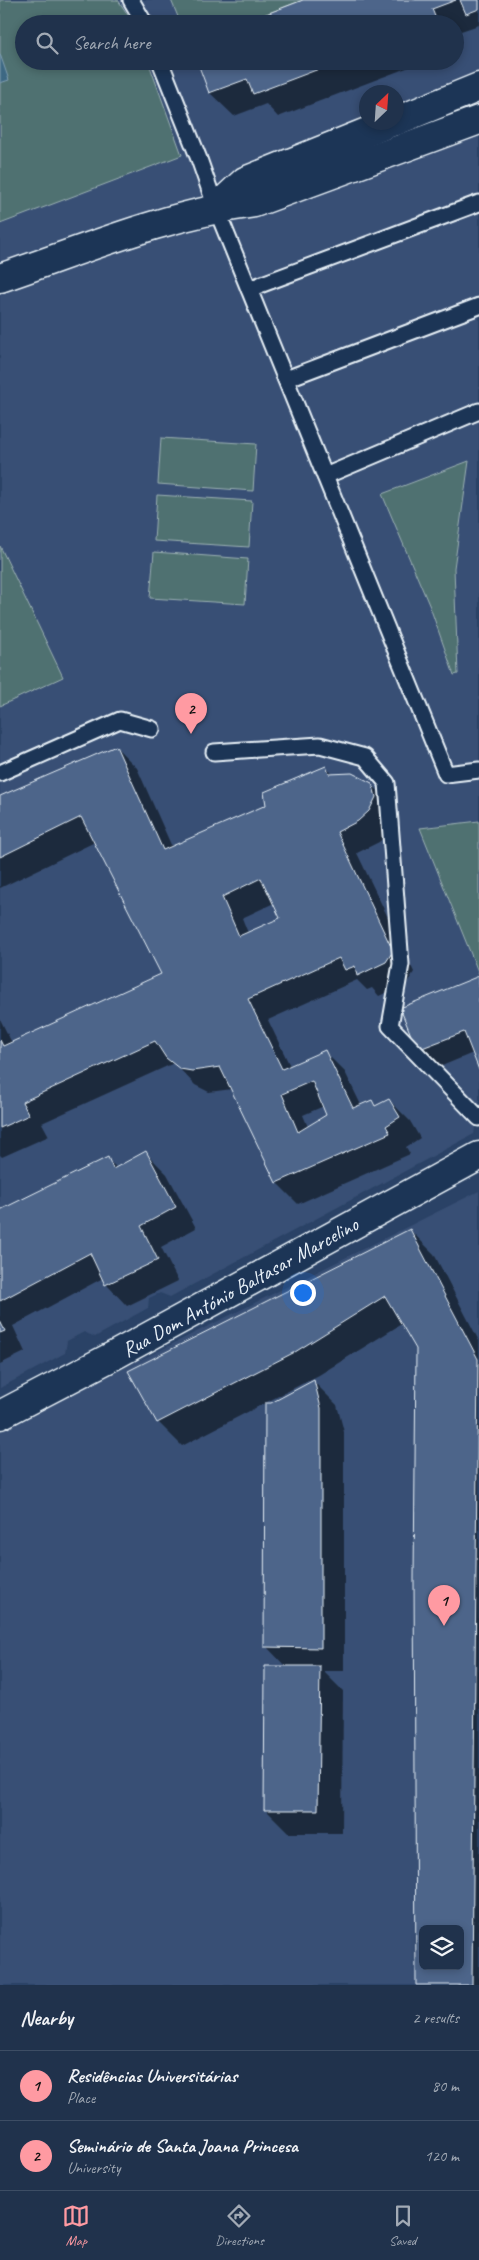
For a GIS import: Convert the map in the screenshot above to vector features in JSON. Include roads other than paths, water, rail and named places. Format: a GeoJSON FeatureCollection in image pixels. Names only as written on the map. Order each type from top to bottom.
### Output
{"type":"FeatureCollection","features":[{"type":"Feature","properties":{"kind":"street"},"geometry":{"type":"LineString","coordinates":[[404,118],[479,87]]}},
{"type":"Feature","properties":{"kind":"street"},"geometry":{"type":"LineString","coordinates":[[0,278],[163,223],[216,208],[254,203],[479,120]]}},
{"type":"Feature","properties":{"kind":"street"},"geometry":{"type":"LineString","coordinates":[[216,208],[245,182],[372,130]]}},
{"type":"Feature","properties":{"kind":"street","name":"Rua Dom António Baltasar Marcelino"},"geometry":{"type":"LineString","coordinates":[[0,1415],[113,1356],[479,1156]]}},
{"type":"Feature","properties":{"kind":"lane"},"geometry":{"type":"LineString","coordinates":[[131,0],[140,15]]}},
{"type":"Feature","properties":{"kind":"lane"},"geometry":{"type":"LineString","coordinates":[[164,70],[199,159],[216,208],[446,774],[479,770]]}},
{"type":"Feature","properties":{"kind":"lane"},"geometry":{"type":"LineString","coordinates":[[249,290],[479,203]]}},
{"type":"Feature","properties":{"kind":"lane"},"geometry":{"type":"LineString","coordinates":[[286,379],[479,306]]}},
{"type":"Feature","properties":{"kind":"lane"},"geometry":{"type":"LineString","coordinates":[[325,476],[479,411]]}},
{"type":"Feature","properties":{"kind":"lane"},"geometry":{"type":"LineString","coordinates":[[0,773],[120,720],[152,729]]}},
{"type":"Feature","properties":{"kind":"lane"},"geometry":{"type":"LineString","coordinates":[[214,752],[320,745],[364,757],[386,783],[401,964],[390,1026],[479,1118]]}},
{"type":"Feature","properties":{"kind":"place","name":"Seminário de Santa Joana Princesa"},"geometry":{"type":"Point","coordinates":[191,734]}},
{"type":"Feature","properties":{"kind":"place","name":"Residências Universitárias"},"geometry":{"type":"Point","coordinates":[444,1626]}}]}
